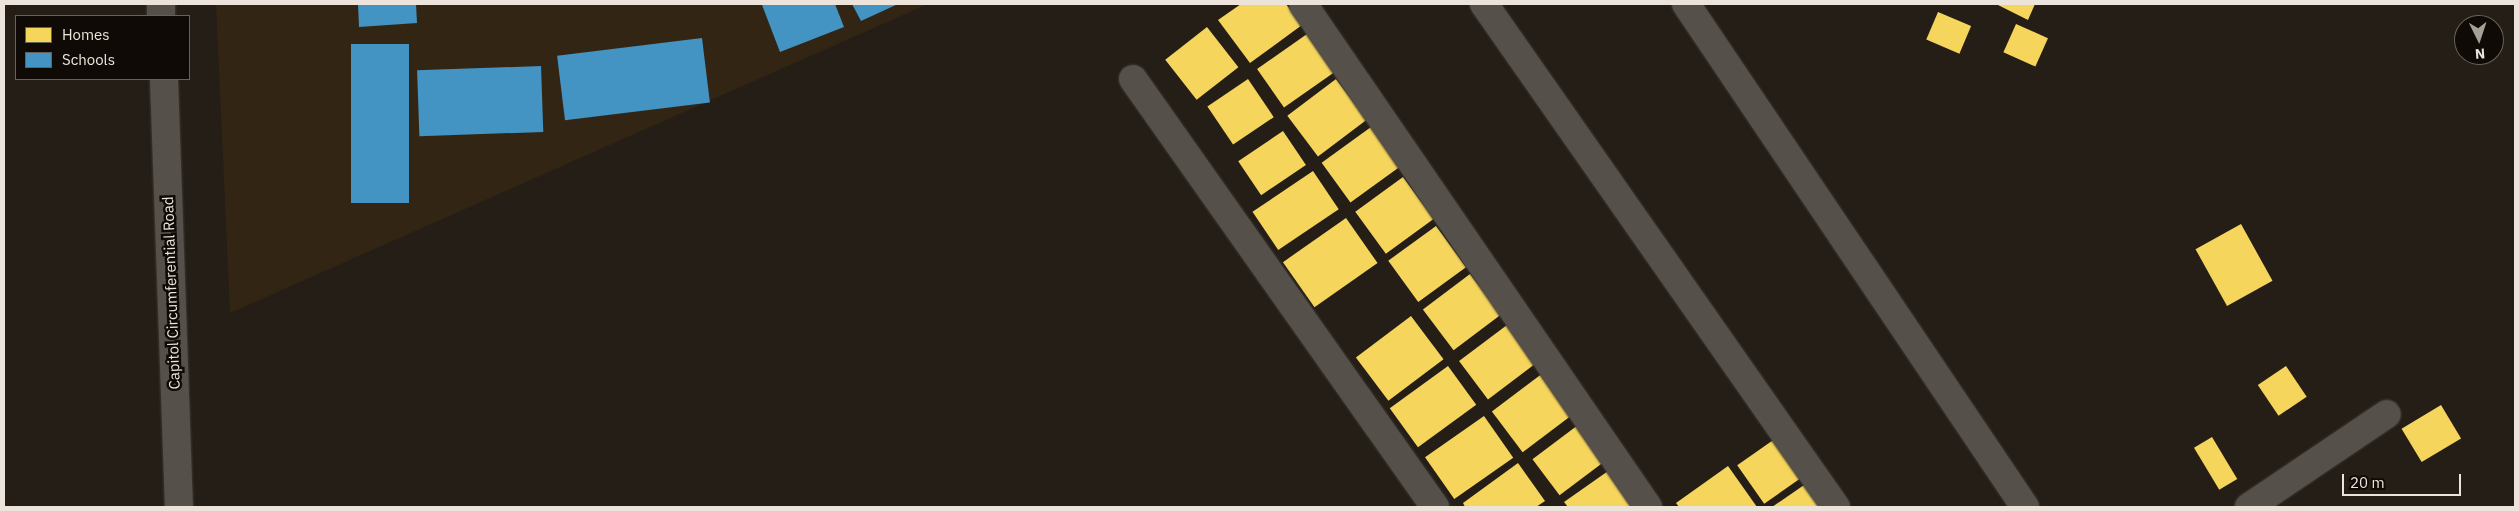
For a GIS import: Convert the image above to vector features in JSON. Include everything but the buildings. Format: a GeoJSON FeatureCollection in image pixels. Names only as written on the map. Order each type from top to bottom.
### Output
{"type":"FeatureCollection","features":[{"type":"Feature","properties":{"kind":"street"},"geometry":{"type":"LineString","coordinates":[[1303,4],[1648,507]]}},
{"type":"Feature","properties":{"kind":"street"},"geometry":{"type":"LineString","coordinates":[[1484,4],[1836,507]]}},
{"type":"Feature","properties":{"kind":"street"},"geometry":{"type":"LineString","coordinates":[[1686,4],[2025,507]]}},
{"type":"Feature","properties":{"kind":"street"},"geometry":{"type":"LineString","coordinates":[[1133,79],[1435,507]]}},
{"type":"Feature","properties":{"kind":"street","name":"Capitol Circumferential Road"},"geometry":{"type":"LineString","coordinates":[[164,80],[179,507]]}},
{"type":"Feature","properties":{"kind":"street"},"geometry":{"type":"LineString","coordinates":[[2249,507],[2387,414]]}},
{"type":"Feature","properties":{"kind":"shaded area"},"geometry":{"type":"Polygon","coordinates":[[[216,4],[928,4],[230,313],[216,4]]]}}]}
